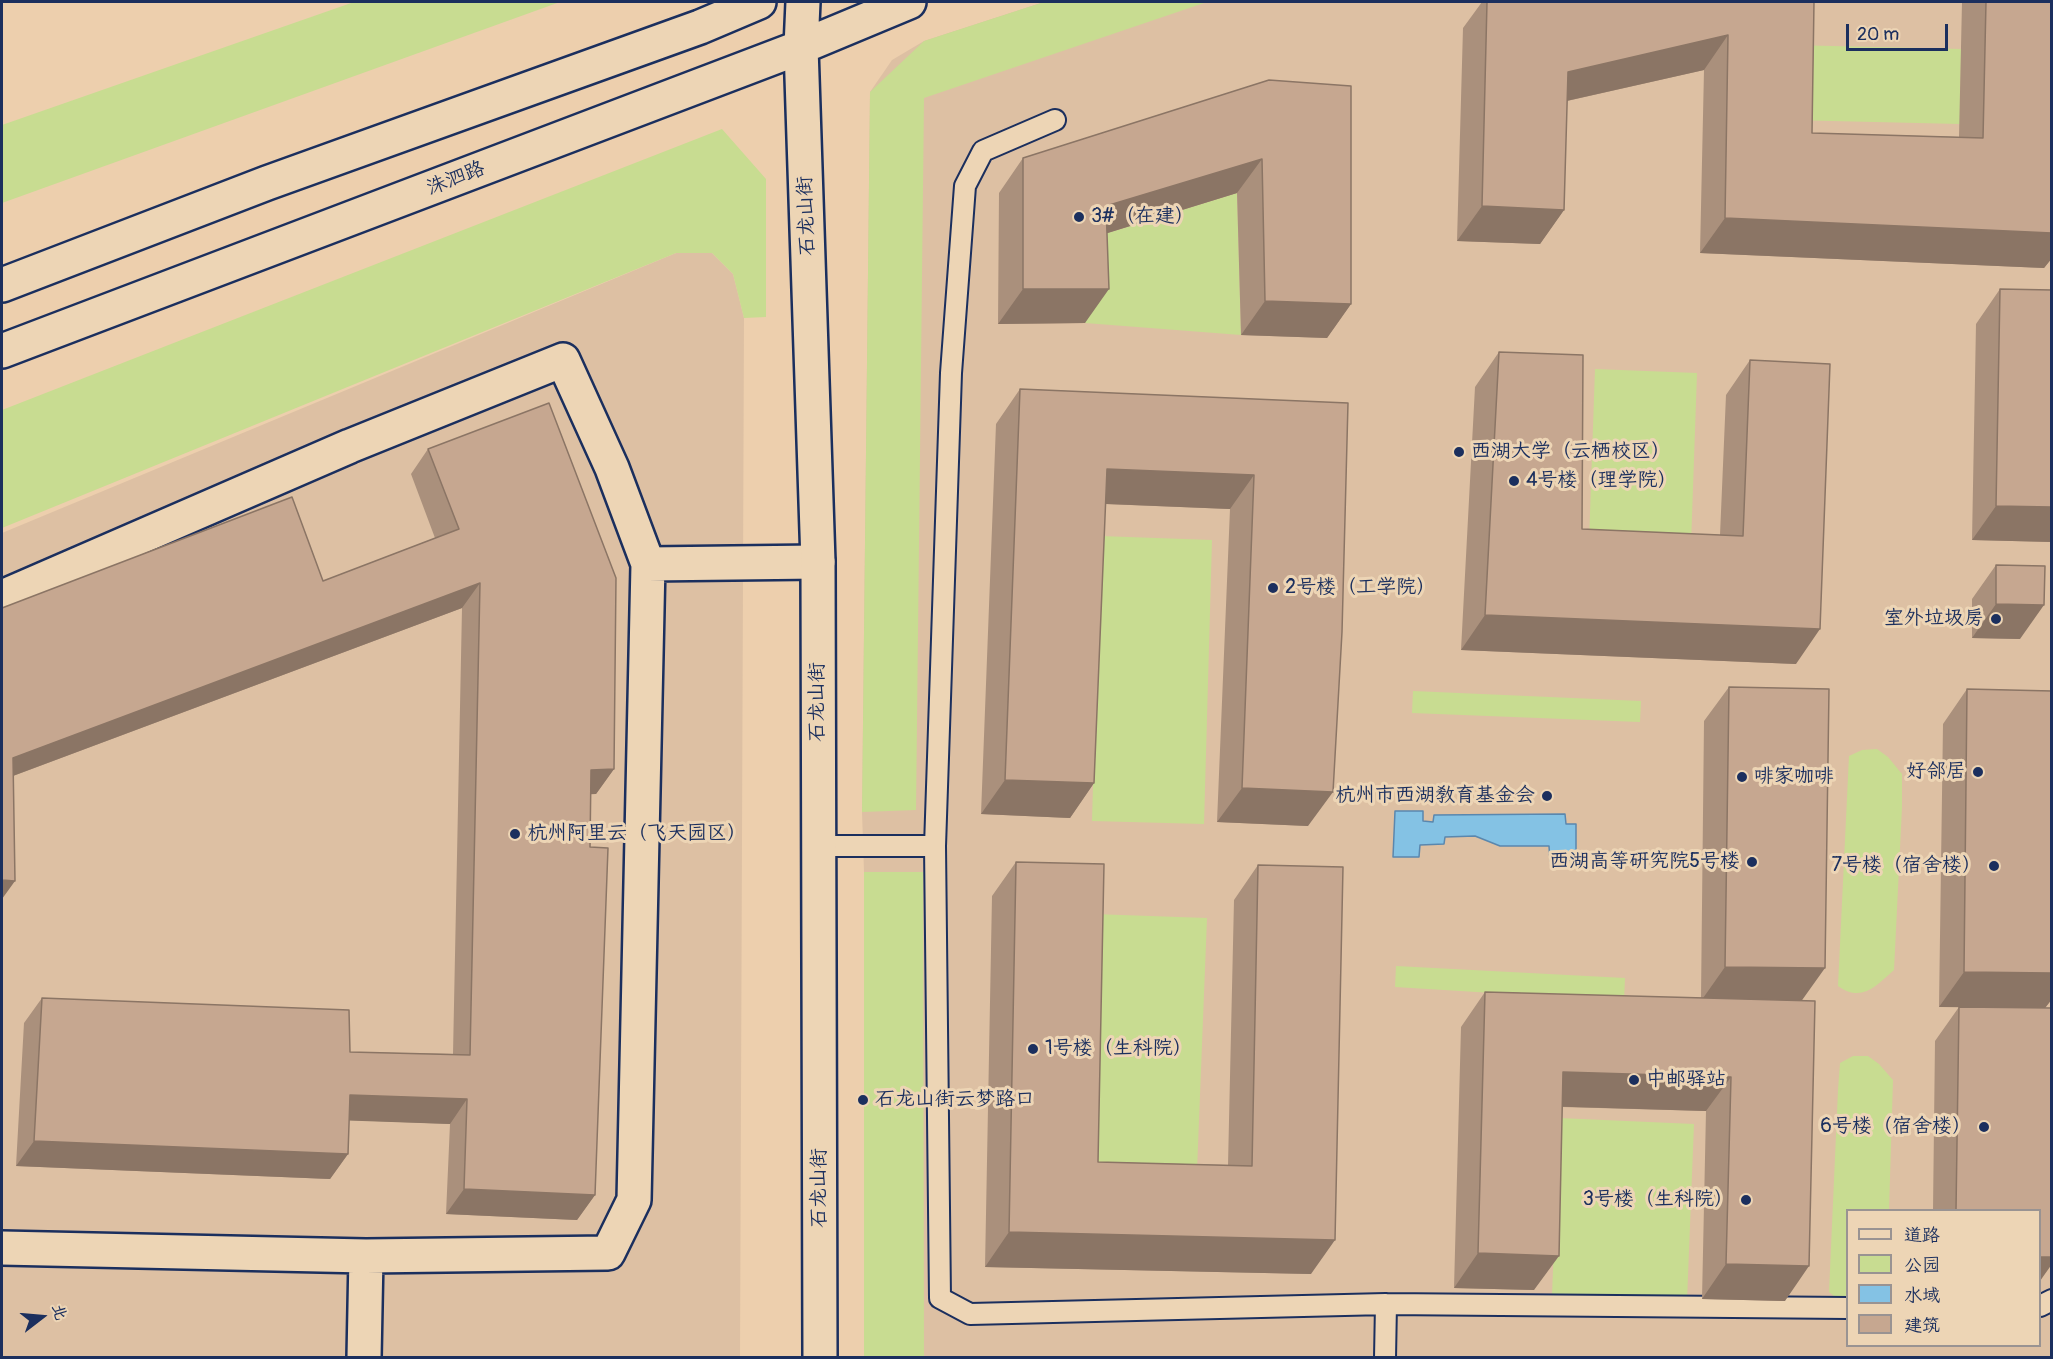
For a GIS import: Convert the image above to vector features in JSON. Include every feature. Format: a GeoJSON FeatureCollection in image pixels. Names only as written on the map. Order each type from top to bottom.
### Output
{"type":"FeatureCollection","features":[{"type":"Feature","properties":{"kind":"street"},"geometry":{"type":"LineString","coordinates":[[2,285],[267,183],[700,27],[759,2]]}},
{"type":"Feature","properties":{"kind":"street","name":"石龙山街"},"geometry":{"type":"LineString","coordinates":[[803,2],[801,47],[818,562],[820,1358]]}},
{"type":"Feature","properties":{"kind":"street","name":"洙泗路"},"geometry":{"type":"LineString","coordinates":[[2,351],[801,47],[909,2]]}},
{"type":"Feature","properties":{"kind":"street"},"geometry":{"type":"LineString","coordinates":[[2,597],[350,446],[563,360],[612,468],[648,564],[634,1200],[608,1253],[366,1256],[2,1248]]}},
{"type":"Feature","properties":{"kind":"street"},"geometry":{"type":"LineString","coordinates":[[648,564],[818,562]]}},
{"type":"Feature","properties":{"kind":"street"},"geometry":{"type":"LineString","coordinates":[[364,1358],[366,1256]]}},
{"type":"Feature","properties":{"kind":"lane"},"geometry":{"type":"LineString","coordinates":[[1055,120],[983,151],[965,186],[951,373],[935,846],[940,1298],[970,1314],[1386,1304],[1846,1308]]}},
{"type":"Feature","properties":{"kind":"lane"},"geometry":{"type":"LineString","coordinates":[[819,846],[935,846]]}},
{"type":"Feature","properties":{"kind":"lane"},"geometry":{"type":"LineString","coordinates":[[1385,1358],[1386,1304]]}},
{"type":"Feature","properties":{"kind":"shaded area","name":"西湖大学（云栖校区）"},"geometry":{"type":"Polygon","coordinates":[[[1044,2],[2051,2],[2051,1357],[864,1358],[862,812],[870,92],[892,60],[924,41],[1044,2]]]}},
{"type":"Feature","properties":{"kind":"shaded area","name":"杭州阿里云（飞天园区）"},"geometry":{"type":"Polygon","coordinates":[[[676,253],[712,253],[733,274],[744,318],[740,1357],[2,1358],[2,533],[676,253]]]}},
{"type":"Feature","properties":{"kind":"green space"},"geometry":{"type":"Polygon","coordinates":[[[354,2],[560,2],[2,203],[2,125],[354,2]]]}},
{"type":"Feature","properties":{"kind":"green space"},"geometry":{"type":"Polygon","coordinates":[[[1044,2],[1207,2],[924,98],[916,810],[862,812],[870,92],[924,41],[1044,2]]]}},
{"type":"Feature","properties":{"kind":"green space"},"geometry":{"type":"Polygon","coordinates":[[[1790,45],[1961,49],[1960,124],[1789,120],[1790,45]]]}},
{"type":"Feature","properties":{"kind":"green space"},"geometry":{"type":"Polygon","coordinates":[[[722,129],[766,179],[766,317],[744,318],[733,274],[712,253],[676,253],[2,528],[2,410],[722,129]]]}},
{"type":"Feature","properties":{"kind":"green space"},"geometry":{"type":"Polygon","coordinates":[[[1237,193],[1241,335],[1085,323],[1082,241],[1237,193]]]}},
{"type":"Feature","properties":{"kind":"green space"},"geometry":{"type":"Polygon","coordinates":[[[1595,369],[1697,373],[1691,545],[1589,542],[1595,369]]]}},
{"type":"Feature","properties":{"kind":"green space"},"geometry":{"type":"Polygon","coordinates":[[[1100,536],[1212,540],[1204,824],[1092,821],[1100,536]]]}},
{"type":"Feature","properties":{"kind":"green space"},"geometry":{"type":"Polygon","coordinates":[[[1413,691],[1641,701],[1640,722],[1412,713],[1413,691]]]}},
{"type":"Feature","properties":{"kind":"green space"},"geometry":{"type":"Polygon","coordinates":[[[1877,749],[1888,757],[1902,774],[1894,970],[1875,987],[1862,993],[1854,993],[1838,986],[1849,756],[1862,750],[1877,749]]]}},
{"type":"Feature","properties":{"kind":"green space"},"geometry":{"type":"Polygon","coordinates":[[[864,872],[923,872],[924,1357],[864,1357],[864,872]]]}},
{"type":"Feature","properties":{"kind":"green space"},"geometry":{"type":"Polygon","coordinates":[[[1093,914],[1207,918],[1196,1196],[1083,1191],[1093,914]]]}},
{"type":"Feature","properties":{"kind":"green space"},"geometry":{"type":"Polygon","coordinates":[[[1396,966],[1625,978],[1624,1001],[1395,987],[1396,966]]]}},
{"type":"Feature","properties":{"kind":"green space"},"geometry":{"type":"Polygon","coordinates":[[[1853,1056],[1868,1056],[1879,1064],[1893,1080],[1889,1209],[1846,1209],[1846,1300],[1839,1300],[1829,1292],[1840,1063],[1853,1056]]]}},
{"type":"Feature","properties":{"kind":"green space"},"geometry":{"type":"Polygon","coordinates":[[[1559,1118],[1694,1124],[1687,1301],[1552,1295],[1559,1118]]]}},
{"type":"Feature","properties":{"kind":"water"},"geometry":{"type":"Polygon","coordinates":[[[1395,811],[1423,811],[1423,821],[1433,822],[1434,815],[1565,814],[1566,824],[1576,824],[1576,860],[1550,861],[1549,846],[1500,846],[1475,836],[1445,837],[1444,844],[1420,845],[1419,857],[1393,857],[1395,811]]]}},
{"type":"Feature","properties":{"kind":"building"},"geometry":{"type":"Polygon","coordinates":[[[1487,2],[1814,2],[1812,133],[1983,138],[1986,2],[2052,2],[2052,233],[1725,218],[1728,35],[1568,72],[1564,210],[1482,206],[1487,2]]]}},
{"type":"Feature","properties":{"kind":"building","name":"3#（在建）"},"geometry":{"type":"Polygon","coordinates":[[[1269,80],[1351,86],[1351,304],[1265,301],[1262,159],[1106,206],[1109,289],[1023,289],[1023,158],[1269,80]]]}},
{"type":"Feature","properties":{"kind":"building"},"geometry":{"type":"Polygon","coordinates":[[[2000,289],[2052,290],[2052,507],[1996,506],[2000,289]]]}},
{"type":"Feature","properties":{"kind":"building","name":"4号楼（理学院）"},"geometry":{"type":"Polygon","coordinates":[[[1499,352],[1583,355],[1582,529],[1743,536],[1750,360],[1830,364],[1820,629],[1485,615],[1499,352]]]}},
{"type":"Feature","properties":{"kind":"building","name":"2号楼（工学院）"},"geometry":{"type":"Polygon","coordinates":[[[1020,389],[1348,403],[1342,632],[1333,792],[1242,788],[1254,475],[1107,469],[1094,783],[1005,780],[1020,389]]]}},
{"type":"Feature","properties":{"kind":"building","name":"杭州阿里云（飞天园区）"},"geometry":{"type":"Polygon","coordinates":[[[549,403],[616,578],[614,769],[591,770],[590,847],[608,848],[595,1195],[464,1189],[467,1099],[350,1095],[348,1154],[34,1141],[42,998],[349,1010],[350,1052],[470,1055],[480,583],[13,758],[15,881],[2,880],[2,608],[292,497],[323,581],[459,529],[428,449],[549,403]]]}},
{"type":"Feature","properties":{"kind":"building"},"geometry":{"type":"Polygon","coordinates":[[[1996,565],[2045,566],[2044,605],[1996,604],[1996,565]]]}},
{"type":"Feature","properties":{"kind":"building","name":"西湖高等研究院5号楼"},"geometry":{"type":"Polygon","coordinates":[[[1729,687],[1829,689],[1825,968],[1725,967],[1729,687]]]}},
{"type":"Feature","properties":{"kind":"building","name":"7号楼（宿舍楼）"},"geometry":{"type":"Polygon","coordinates":[[[1967,689],[2052,691],[2052,973],[1964,972],[1967,689]]]}},
{"type":"Feature","properties":{"kind":"building","name":"1号楼（生科院）"},"geometry":{"type":"Polygon","coordinates":[[[1016,862],[1104,864],[1098,1162],[1252,1166],[1258,865],[1343,867],[1335,1240],[1009,1232],[1016,862]]]}},
{"type":"Feature","properties":{"kind":"building","name":"3号楼（生科院）"},"geometry":{"type":"Polygon","coordinates":[[[1485,992],[1815,1001],[1809,1266],[1726,1264],[1731,1077],[1563,1072],[1559,1256],[1478,1253],[1485,992]]]}},
{"type":"Feature","properties":{"kind":"building","name":"6号楼（宿舍楼）"},"geometry":{"type":"Polygon","coordinates":[[[1959,1007],[2052,1008],[2052,1257],[2041,1257],[2041,1209],[1956,1209],[1959,1007]]]}},
{"type":"Feature","properties":{"kind":"place","name":"3#（在建）"},"geometry":{"type":"Point","coordinates":[1079,217]}},
{"type":"Feature","properties":{"kind":"place","name":"西湖大学（云栖校区）"},"geometry":{"type":"Point","coordinates":[1459,452]}},
{"type":"Feature","properties":{"kind":"place","name":"4号楼（理学院）"},"geometry":{"type":"Point","coordinates":[1514,481]}},
{"type":"Feature","properties":{"kind":"place","name":"2号楼（工学院）"},"geometry":{"type":"Point","coordinates":[1273,588]}},
{"type":"Feature","properties":{"kind":"place","name":"室外垃圾房"},"geometry":{"type":"Point","coordinates":[1996,619]}},
{"type":"Feature","properties":{"kind":"place","name":"好邻居"},"geometry":{"type":"Point","coordinates":[1978,772]}},
{"type":"Feature","properties":{"kind":"place","name":"啡家咖啡"},"geometry":{"type":"Point","coordinates":[1742,777]}},
{"type":"Feature","properties":{"kind":"place","name":"杭州市西湖教育基金会"},"geometry":{"type":"Point","coordinates":[1547,796]}},
{"type":"Feature","properties":{"kind":"place","name":"杭州阿里云（飞天园区）"},"geometry":{"type":"Point","coordinates":[515,834]}},
{"type":"Feature","properties":{"kind":"place","name":"西湖高等研究院5号楼"},"geometry":{"type":"Point","coordinates":[1752,862]}},
{"type":"Feature","properties":{"kind":"place","name":"7号楼（宿舍楼）"},"geometry":{"type":"Point","coordinates":[1994,866]}},
{"type":"Feature","properties":{"kind":"place","name":"1号楼（生科院）"},"geometry":{"type":"Point","coordinates":[1033,1049]}},
{"type":"Feature","properties":{"kind":"place","name":"中邮驿站"},"geometry":{"type":"Point","coordinates":[1634,1080]}},
{"type":"Feature","properties":{"kind":"place","name":"石龙山街云梦路口"},"geometry":{"type":"Point","coordinates":[863,1100]}},
{"type":"Feature","properties":{"kind":"place","name":"6号楼（宿舍楼）"},"geometry":{"type":"Point","coordinates":[1984,1127]}},
{"type":"Feature","properties":{"kind":"place","name":"3号楼（生科院）"},"geometry":{"type":"Point","coordinates":[1746,1200]}}]}
